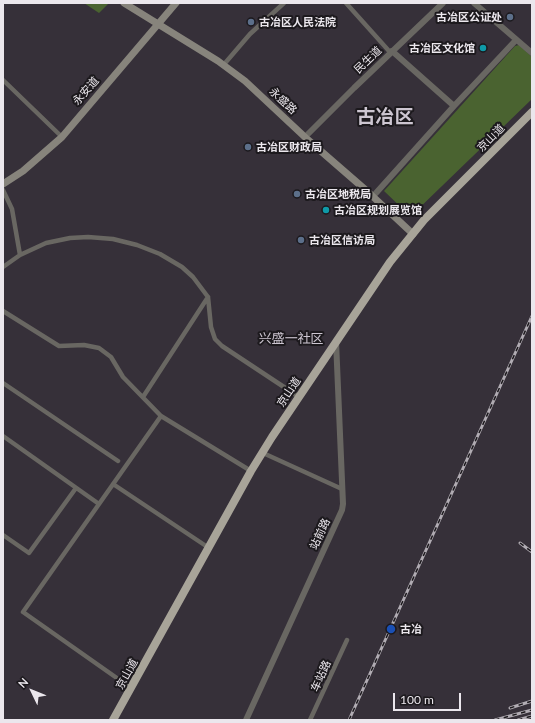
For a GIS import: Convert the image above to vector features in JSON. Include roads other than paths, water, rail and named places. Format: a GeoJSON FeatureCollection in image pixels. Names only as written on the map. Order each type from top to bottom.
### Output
{"type":"FeatureCollection","features":[{"type":"Feature","properties":{"kind":"highway","name":"京山道"},"geometry":{"type":"LineString","coordinates":[[113,720],[251,471],[390,262],[414,232],[532,112]]}},
{"type":"Feature","properties":{"kind":"main road","name":"永盛路"},"geometry":{"type":"LineString","coordinates":[[124,3],[226,62],[251,81],[308,134],[376,193],[414,232]]}},
{"type":"Feature","properties":{"kind":"main road","name":"永盛路"},"geometry":{"type":"LineString","coordinates":[[131,3],[218,61],[245,81],[307,139],[414,232]]}},
{"type":"Feature","properties":{"kind":"main road","name":"永安道"},"geometry":{"type":"LineString","coordinates":[[3,184],[23,170],[62,136],[176,3]]}},
{"type":"Feature","properties":{"kind":"street"},"geometry":{"type":"LineString","coordinates":[[226,62],[250,34],[284,3]]}},
{"type":"Feature","properties":{"kind":"street"},"geometry":{"type":"LineString","coordinates":[[346,3],[389,51],[392,51],[454,106]]}},
{"type":"Feature","properties":{"kind":"street","name":"民生道"},"geometry":{"type":"LineString","coordinates":[[308,134],[443,3]]}},
{"type":"Feature","properties":{"kind":"street"},"geometry":{"type":"LineString","coordinates":[[474,3],[532,53]]}},
{"type":"Feature","properties":{"kind":"street"},"geometry":{"type":"LineString","coordinates":[[376,193],[516,40]]}},
{"type":"Feature","properties":{"kind":"street"},"geometry":{"type":"LineString","coordinates":[[3,80],[62,136]]}},
{"type":"Feature","properties":{"kind":"street"},"geometry":{"type":"LineString","coordinates":[[3,190],[12,210],[20,255]]}},
{"type":"Feature","properties":{"kind":"street"},"geometry":{"type":"LineString","coordinates":[[3,266],[20,255],[46,243],[70,238],[88,237],[113,239],[147,248],[182,267],[193,277],[208,297],[211,327],[215,339],[222,346],[299,397]]}},
{"type":"Feature","properties":{"kind":"street"},"geometry":{"type":"LineString","coordinates":[[142,398],[208,297]]}},
{"type":"Feature","properties":{"kind":"street"},"geometry":{"type":"LineString","coordinates":[[3,311],[60,346],[84,345],[99,348],[111,357],[123,377],[161,416],[251,471]]}},
{"type":"Feature","properties":{"kind":"street","name":"站前路"},"geometry":{"type":"LineString","coordinates":[[246,720],[342,510],[343,504],[336,342]]}},
{"type":"Feature","properties":{"kind":"street"},"geometry":{"type":"LineString","coordinates":[[3,383],[118,461]]}},
{"type":"Feature","properties":{"kind":"street"},"geometry":{"type":"LineString","coordinates":[[131,688],[23,612],[161,416]]}},
{"type":"Feature","properties":{"kind":"street"},"geometry":{"type":"LineString","coordinates":[[3,436],[99,504]]}},
{"type":"Feature","properties":{"kind":"street"},"geometry":{"type":"LineString","coordinates":[[263,453],[342,489]]}},
{"type":"Feature","properties":{"kind":"street"},"geometry":{"type":"LineString","coordinates":[[113,484],[209,548]]}},
{"type":"Feature","properties":{"kind":"street"},"geometry":{"type":"LineString","coordinates":[[3,535],[29,553],[76,488]]}},
{"type":"Feature","properties":{"kind":"street","name":"车站路"},"geometry":{"type":"LineString","coordinates":[[310,720],[347,640]]}},
{"type":"Feature","properties":{"kind":"railway"},"geometry":{"type":"LineString","coordinates":[[349,720],[532,316]]}},
{"type":"Feature","properties":{"kind":"railway"},"geometry":{"type":"LineString","coordinates":[[520,543],[532,552]]}},
{"type":"Feature","properties":{"kind":"railway"},"geometry":{"type":"LineString","coordinates":[[510,708],[532,701]]}},
{"type":"Feature","properties":{"kind":"railway"},"geometry":{"type":"LineString","coordinates":[[495,720],[532,710]]}},
{"type":"Feature","properties":{"kind":"railway"},"geometry":{"type":"LineString","coordinates":[[518,720],[532,716]]}},
{"type":"Feature","properties":{"kind":"place","name":"古冶区公证处"},"geometry":{"type":"Point","coordinates":[510,17]}},
{"type":"Feature","properties":{"kind":"place","name":"古冶区人民法院"},"geometry":{"type":"Point","coordinates":[251,22]}},
{"type":"Feature","properties":{"kind":"place","name":"古冶区文化馆"},"geometry":{"type":"Point","coordinates":[483,48]}},
{"type":"Feature","properties":{"kind":"place","name":"古冶区财政局"},"geometry":{"type":"Point","coordinates":[248,147]}},
{"type":"Feature","properties":{"kind":"place","name":"古冶区地税局"},"geometry":{"type":"Point","coordinates":[297,194]}},
{"type":"Feature","properties":{"kind":"place","name":"古冶区规划展览馆"},"geometry":{"type":"Point","coordinates":[326,210]}},
{"type":"Feature","properties":{"kind":"place","name":"古冶区信访局"},"geometry":{"type":"Point","coordinates":[301,240]}},
{"type":"Feature","properties":{"kind":"place","name":"古冶"},"geometry":{"type":"Point","coordinates":[391,629]}},
{"type":"Feature","properties":{"kind":"district","name":"古冶区"},"geometry":{"type":"Point","coordinates":[385,117]}},
{"type":"Feature","properties":{"kind":"district","name":"兴盛一社区"},"geometry":{"type":"Point","coordinates":[291,339]}}]}
